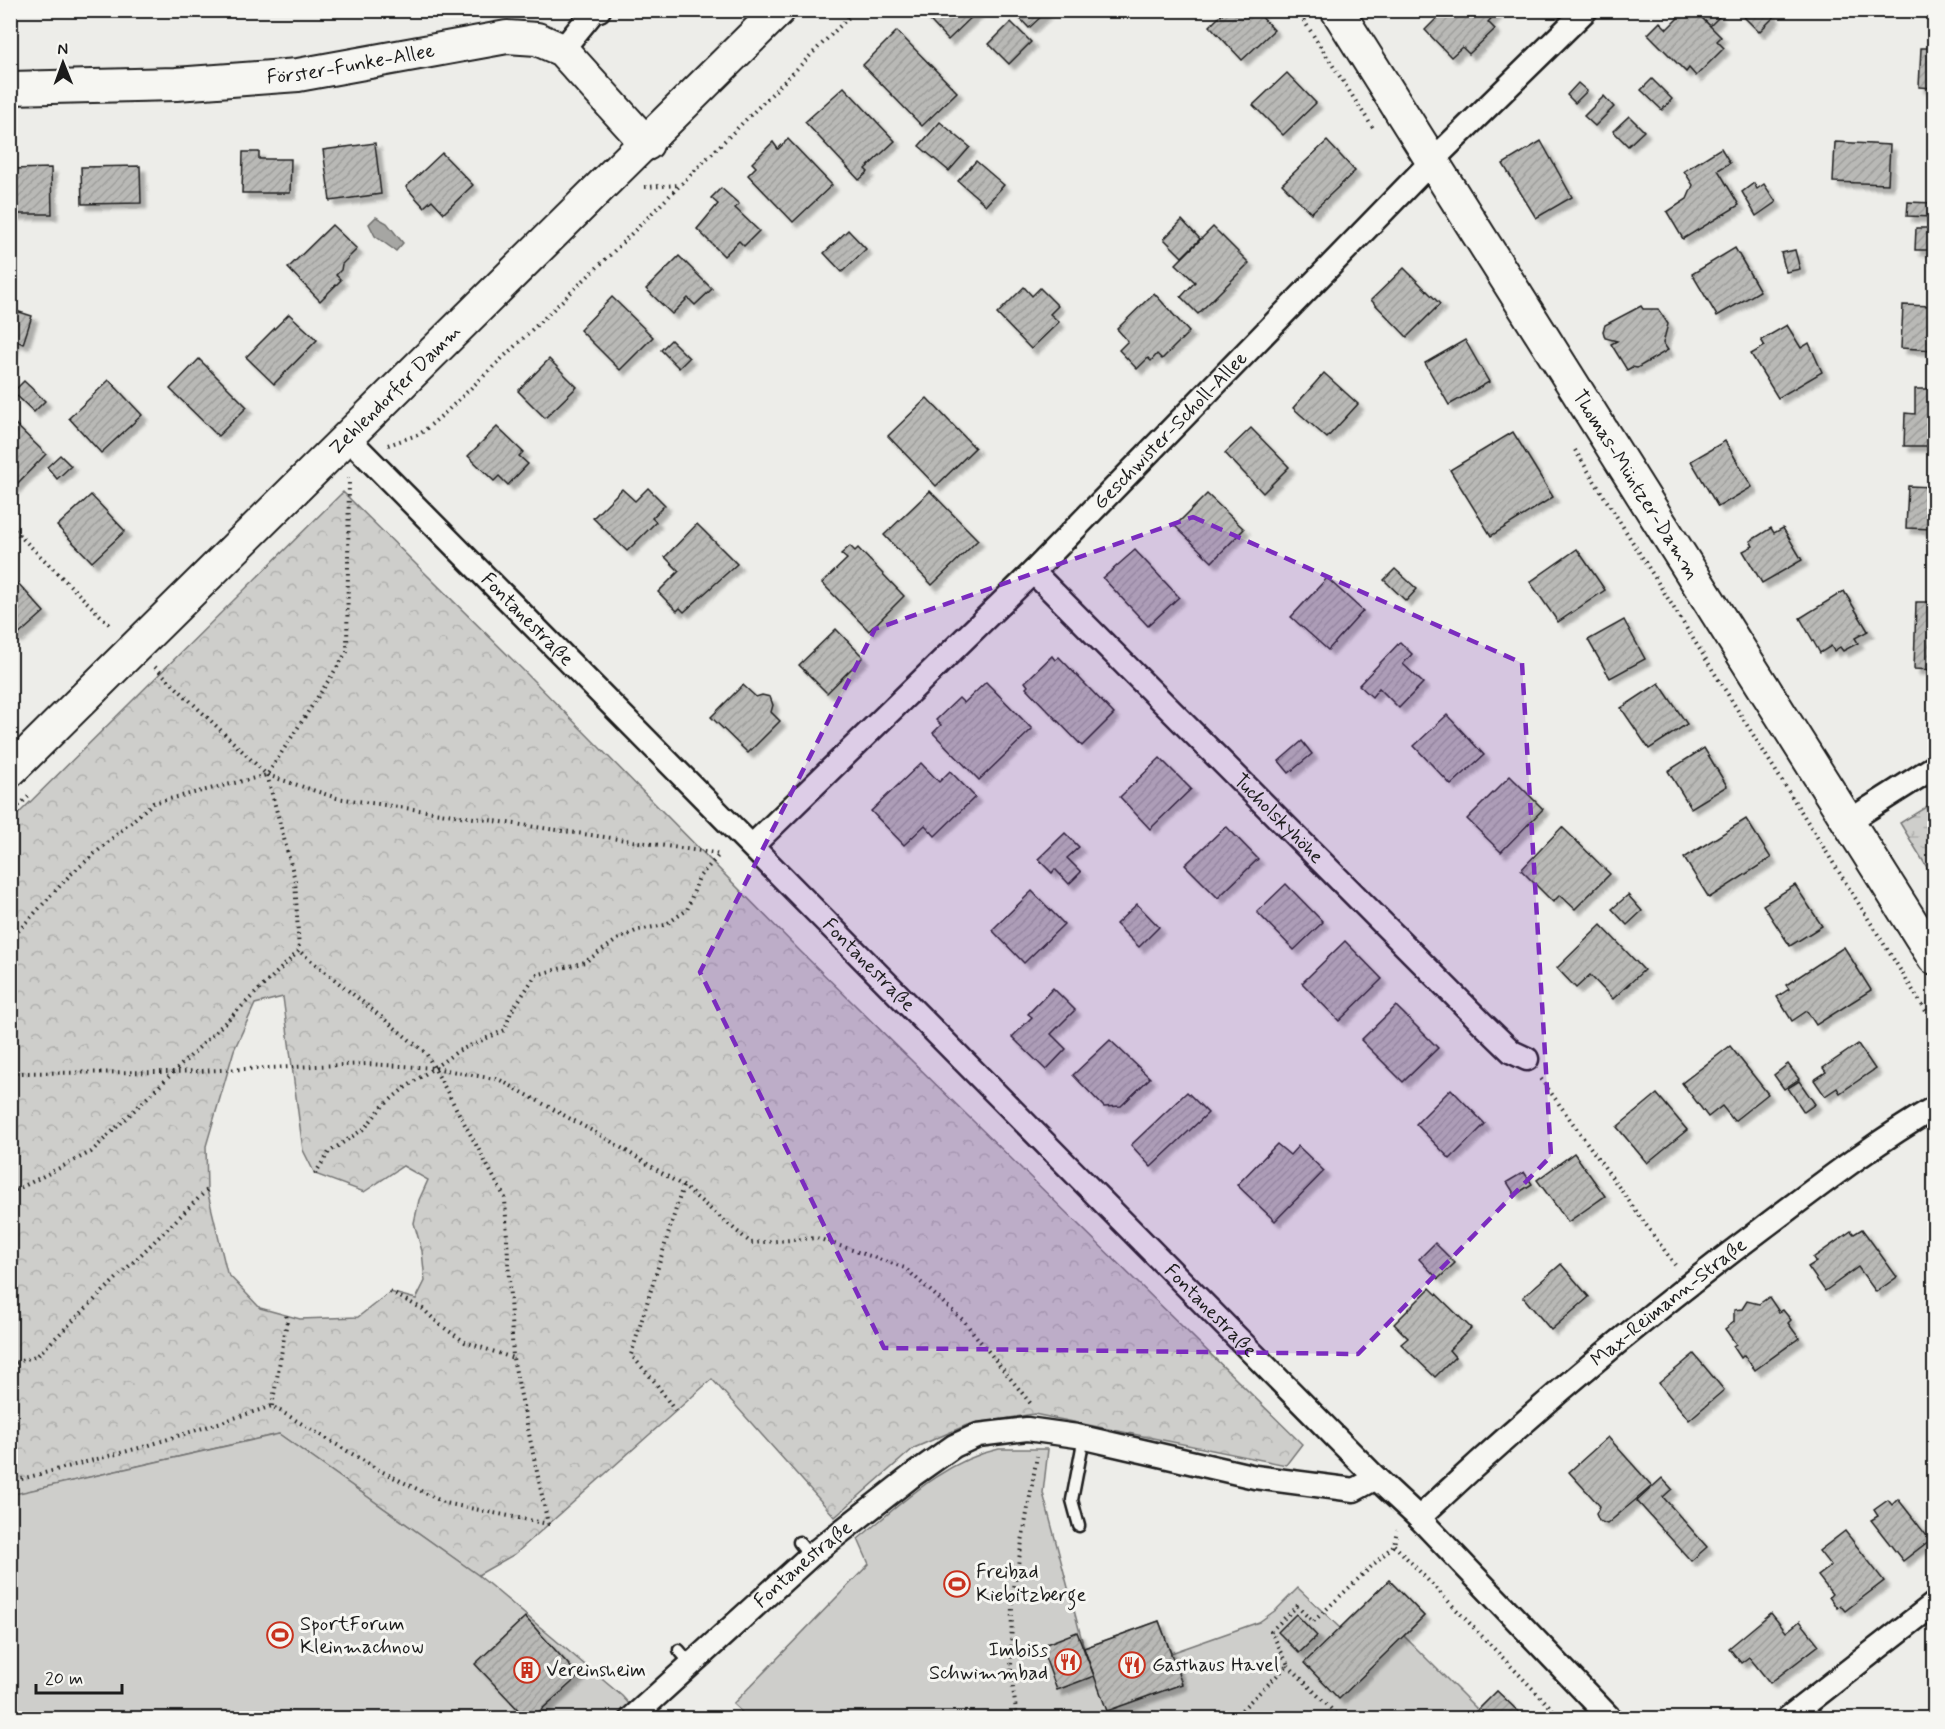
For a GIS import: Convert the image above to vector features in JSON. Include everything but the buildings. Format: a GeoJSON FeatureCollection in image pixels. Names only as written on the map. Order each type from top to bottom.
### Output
{"type":"FeatureCollection","features":[{"type":"Feature","properties":{"kind":"street"},"geometry":{"type":"LineString","coordinates":[[562,50],[593,12],[599,10]]}},
{"type":"Feature","properties":{"kind":"street","name":"Zehlendorfer Damm"},"geometry":{"type":"LineString","coordinates":[[10,771],[133,648],[353,454],[647,144],[779,10]]}},
{"type":"Feature","properties":{"kind":"street","name":"Thomas-Müntzer-Damm"},"geometry":{"type":"LineString","coordinates":[[1337,10],[1935,958]]}},
{"type":"Feature","properties":{"kind":"street","name":"Geschwister-Scholl-Allee"},"geometry":{"type":"LineString","coordinates":[[752,846],[1033,573],[1431,162],[1586,10]]}},
{"type":"Feature","properties":{"kind":"street","name":"Förster-Funke-Allee"},"geometry":{"type":"LineString","coordinates":[[10,88],[176,84],[298,75],[507,37],[537,39],[562,50],[647,144]]}},
{"type":"Feature","properties":{"kind":"street","name":"Fontanestraße"},"geometry":{"type":"LineString","coordinates":[[353,454],[752,846],[1376,1478],[1419,1518],[1610,1719]]}},
{"type":"Feature","properties":{"kind":"street","name":"Tucholskyhöhe"},"geometry":{"type":"LineString","coordinates":[[1033,573],[1481,1022],[1512,1052],[1527,1059]]}},
{"type":"Feature","properties":{"kind":"street"},"geometry":{"type":"LineString","coordinates":[[1848,821],[1935,767]]}},
{"type":"Feature","properties":{"kind":"street","name":"Max-Reimann-Straße"},"geometry":{"type":"LineString","coordinates":[[1419,1518],[1496,1446],[1689,1284],[1882,1138],[1935,1108]]}},
{"type":"Feature","properties":{"kind":"street","name":"Fontanestraße"},"geometry":{"type":"LineString","coordinates":[[632,1719],[685,1657],[804,1549],[954,1446],[984,1434],[1027,1429],[1046,1441],[1084,1437],[1255,1477],[1354,1490],[1376,1478]]}},
{"type":"Feature","properties":{"kind":"street"},"geometry":{"type":"LineString","coordinates":[[1788,1719],[1935,1604]]}},
{"type":"Feature","properties":{"kind":"lane"},"geometry":{"type":"LineString","coordinates":[[1079,1526],[1072,1500],[1084,1437]]}},
{"type":"Feature","properties":{"kind":"path"},"geometry":{"type":"LineString","coordinates":[[341,479],[353,454],[420,434],[447,412],[856,10]]}},
{"type":"Feature","properties":{"kind":"path"},"geometry":{"type":"LineString","coordinates":[[1297,10],[1378,136]]}},
{"type":"Feature","properties":{"kind":"path"},"geometry":{"type":"LineString","coordinates":[[635,187],[680,185]]}},
{"type":"Feature","properties":{"kind":"path"},"geometry":{"type":"LineString","coordinates":[[1574,447],[1935,1023]]}},
{"type":"Feature","properties":{"kind":"path"},"geometry":{"type":"LineString","coordinates":[[10,940],[70,875],[153,803],[267,775],[347,652],[353,454]]}},
{"type":"Feature","properties":{"kind":"path"},"geometry":{"type":"LineString","coordinates":[[10,526],[133,648],[158,669],[267,775],[337,798],[721,854],[699,877],[687,910],[665,925],[638,930],[617,940],[585,962],[536,975],[511,1012],[504,1030],[458,1051],[402,1089],[381,1108],[365,1128],[329,1152],[315,1173]]}},
{"type":"Feature","properties":{"kind":"path"},"geometry":{"type":"LineString","coordinates":[[150,677],[166,661]]}},
{"type":"Feature","properties":{"kind":"path"},"geometry":{"type":"LineString","coordinates":[[10,1482],[143,1447],[272,1406],[379,1470],[445,1503],[548,1524],[513,1358],[505,1198],[426,1053],[299,951],[295,880],[267,775]]}},
{"type":"Feature","properties":{"kind":"path"},"geometry":{"type":"LineString","coordinates":[[10,814],[35,790]]}},
{"type":"Feature","properties":{"kind":"path"},"geometry":{"type":"LineString","coordinates":[[10,1193],[91,1152],[299,951]]}},
{"type":"Feature","properties":{"kind":"path"},"geometry":{"type":"LineString","coordinates":[[1527,1059],[1689,1284]]}},
{"type":"Feature","properties":{"kind":"path"},"geometry":{"type":"LineString","coordinates":[[10,1073],[174,1072],[345,1065],[435,1068],[500,1080],[607,1139],[683,1186],[751,1243],[817,1238],[905,1268],[963,1320],[1046,1441],[1012,1599],[1011,1673],[1017,1719]]}},
{"type":"Feature","properties":{"kind":"path"},"geometry":{"type":"LineString","coordinates":[[675,1411],[655,1382],[631,1355],[683,1186]]}},
{"type":"Feature","properties":{"kind":"path"},"geometry":{"type":"LineString","coordinates":[[10,1365],[38,1355],[207,1190]]}},
{"type":"Feature","properties":{"kind":"path"},"geometry":{"type":"LineString","coordinates":[[390,1292],[423,1309],[440,1325],[465,1342],[513,1358]]}},
{"type":"Feature","properties":{"kind":"path"},"geometry":{"type":"LineString","coordinates":[[272,1406],[287,1321],[286,1315]]}},
{"type":"Feature","properties":{"kind":"path"},"geometry":{"type":"LineString","coordinates":[[1340,1719],[1288,1665],[1271,1631],[1297,1606],[1313,1622],[1394,1545],[1561,1719]]}},
{"type":"Feature","properties":{"kind":"path"},"geometry":{"type":"LineString","coordinates":[[1233,1719],[1288,1665]]}},
{"type":"Feature","properties":{"kind":"highlighted area"},"geometry":{"type":"Polygon","coordinates":[[[1193,517],[1522,663],[1551,1156],[1358,1354],[884,1348],[700,972],[875,629],[1193,517]]]}},
{"type":"Feature","properties":{"kind":"green space"},"geometry":{"type":"Polygon","coordinates":[[[343,492],[525,672],[800,951],[1302,1444],[1286,1465],[1034,1414],[967,1425],[914,1448],[835,1517],[712,1379],[515,1554],[478,1575],[279,1434],[11,1495],[11,821],[343,492]],[[283,997],[255,1004],[234,1050],[206,1146],[207,1190],[227,1273],[260,1308],[300,1319],[358,1317],[390,1292],[416,1299],[425,1281],[422,1251],[414,1223],[419,1200],[428,1180],[403,1166],[364,1192],[315,1174],[303,1150],[283,997]]]}},
{"type":"Feature","properties":{"kind":"green space"},"geometry":{"type":"Polygon","coordinates":[[[1934,802],[1934,879],[1900,823],[1934,802]]]}},
{"type":"Feature","properties":{"kind":"green space","name":"SportForum Kleinmachnow"},"geometry":{"type":"Polygon","coordinates":[[[279,1434],[478,1575],[622,1696],[642,1718],[11,1718],[10,1495],[279,1434]]]}},
{"type":"Feature","properties":{"kind":"green space","name":"Freibad Kiebitzberge"},"geometry":{"type":"Polygon","coordinates":[[[999,1449],[1048,1449],[1043,1493],[1084,1648],[1159,1621],[1171,1653],[1259,1622],[1276,1610],[1298,1588],[1340,1628],[1389,1580],[1424,1616],[1404,1636],[1478,1710],[1497,1691],[1525,1718],[748,1718],[733,1704],[869,1564],[858,1539],[907,1498],[941,1474],[959,1463],[999,1449]]]}},
{"type":"Feature","properties":{"kind":"shaded area"},"geometry":{"type":"Polygon","coordinates":[[[376,217],[387,223],[403,243],[396,251],[375,236],[369,224],[376,217]]]}},
{"type":"Feature","properties":{"kind":"place","name":"Freibad Kiebitzberge"},"geometry":{"type":"Point","coordinates":[957,1584]}},
{"type":"Feature","properties":{"kind":"place","name":"SportForum Kleinmachnow"},"geometry":{"type":"Point","coordinates":[280,1635]}},
{"type":"Feature","properties":{"kind":"place","name":"Imbiss Schwimmbad"},"geometry":{"type":"Point","coordinates":[1068,1662]}},
{"type":"Feature","properties":{"kind":"place","name":"Gasthaus Havel"},"geometry":{"type":"Point","coordinates":[1132,1665]}},
{"type":"Feature","properties":{"kind":"place","name":"Vereinsheim"},"geometry":{"type":"Point","coordinates":[527,1670]}}]}
